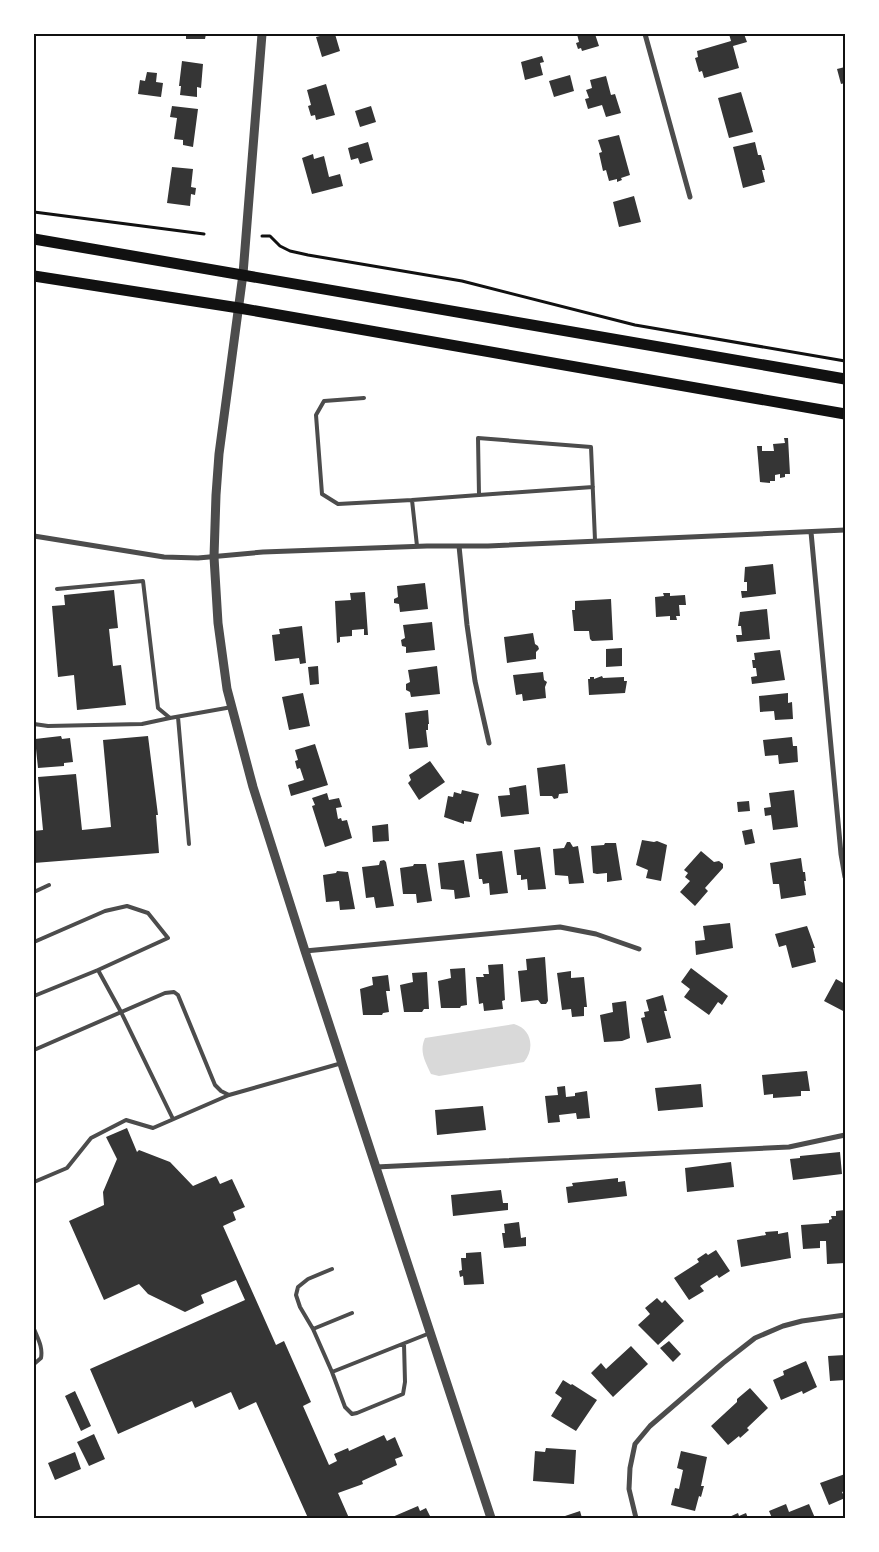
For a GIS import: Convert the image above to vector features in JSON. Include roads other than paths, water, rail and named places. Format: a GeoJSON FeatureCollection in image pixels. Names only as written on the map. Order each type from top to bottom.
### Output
{"type":"FeatureCollection","features":[{"type":"Feature","properties":{"kind":"main road"},"geometry":{"type":"LineString","coordinates":[[34,239],[845,378]]}},
{"type":"Feature","properties":{"kind":"main road"},"geometry":{"type":"LineString","coordinates":[[34,276],[239,308],[845,414]]}},
{"type":"Feature","properties":{"kind":"street"},"geometry":{"type":"LineString","coordinates":[[262,34],[243,274],[219,454],[216,495],[214,557],[218,623],[227,688],[253,787],[491,1518]]}},
{"type":"Feature","properties":{"kind":"street"},"geometry":{"type":"LineString","coordinates":[[645,34],[690,197]]}},
{"type":"Feature","properties":{"kind":"street"},"geometry":{"type":"LineString","coordinates":[[34,536],[164,557],[198,558],[263,552],[845,530]]}},
{"type":"Feature","properties":{"kind":"street"},"geometry":{"type":"LineString","coordinates":[[811,532],[841,854],[845,877]]}},
{"type":"Feature","properties":{"kind":"street"},"geometry":{"type":"LineString","coordinates":[[459,546],[475,681],[489,743]]}},
{"type":"Feature","properties":{"kind":"street"},"geometry":{"type":"LineString","coordinates":[[305,950],[560,927],[596,934],[638,949]]}},
{"type":"Feature","properties":{"kind":"street"},"geometry":{"type":"LineString","coordinates":[[376,1167],[789,1148],[845,1135]]}},
{"type":"Feature","properties":{"kind":"street"},"geometry":{"type":"LineString","coordinates":[[636,1518],[629,1489],[630,1468],[635,1444],[650,1426],[722,1363],[755,1338],[783,1326],[802,1321],[845,1315]]}},
{"type":"Feature","properties":{"kind":"lane"},"geometry":{"type":"LineString","coordinates":[[364,398],[324,401],[316,415],[322,494],[338,504],[593,487]]}},
{"type":"Feature","properties":{"kind":"lane"},"geometry":{"type":"LineString","coordinates":[[480,495],[478,438],[591,447],[595,540]]}},
{"type":"Feature","properties":{"kind":"lane"},"geometry":{"type":"LineString","coordinates":[[412,500],[417,546]]}},
{"type":"Feature","properties":{"kind":"lane"},"geometry":{"type":"LineString","coordinates":[[57,589],[143,581],[158,708],[170,718]]}},
{"type":"Feature","properties":{"kind":"lane"},"geometry":{"type":"LineString","coordinates":[[34,724],[48,726],[142,724],[232,707]]}},
{"type":"Feature","properties":{"kind":"lane"},"geometry":{"type":"LineString","coordinates":[[178,716],[189,844]]}},
{"type":"Feature","properties":{"kind":"lane"},"geometry":{"type":"LineString","coordinates":[[34,892],[49,885]]}},
{"type":"Feature","properties":{"kind":"lane"},"geometry":{"type":"LineString","coordinates":[[34,942],[105,911],[127,906],[148,914],[168,938],[98,970],[34,996]]}},
{"type":"Feature","properties":{"kind":"lane"},"geometry":{"type":"LineString","coordinates":[[98,970],[121,1012],[173,1119]]}},
{"type":"Feature","properties":{"kind":"lane"},"geometry":{"type":"LineString","coordinates":[[34,1050],[164,993],[174,992],[178,995],[215,1085],[229,1095]]}},
{"type":"Feature","properties":{"kind":"lane"},"geometry":{"type":"LineString","coordinates":[[34,1182],[67,1168],[92,1138],[126,1120],[153,1128],[229,1095],[342,1063]]}},
{"type":"Feature","properties":{"kind":"lane"},"geometry":{"type":"LineString","coordinates":[[332,1269],[308,1279],[298,1287],[296,1295],[332,1372],[345,1407],[352,1414],[403,1394],[405,1382],[404,1344]]}},
{"type":"Feature","properties":{"kind":"lane"},"geometry":{"type":"LineString","coordinates":[[313,1329],[352,1313]]}},
{"type":"Feature","properties":{"kind":"lane"},"geometry":{"type":"LineString","coordinates":[[34,1329],[42,1352],[41,1358],[34,1364]]}},
{"type":"Feature","properties":{"kind":"lane"},"geometry":{"type":"LineString","coordinates":[[332,1372],[430,1333]]}}]}
